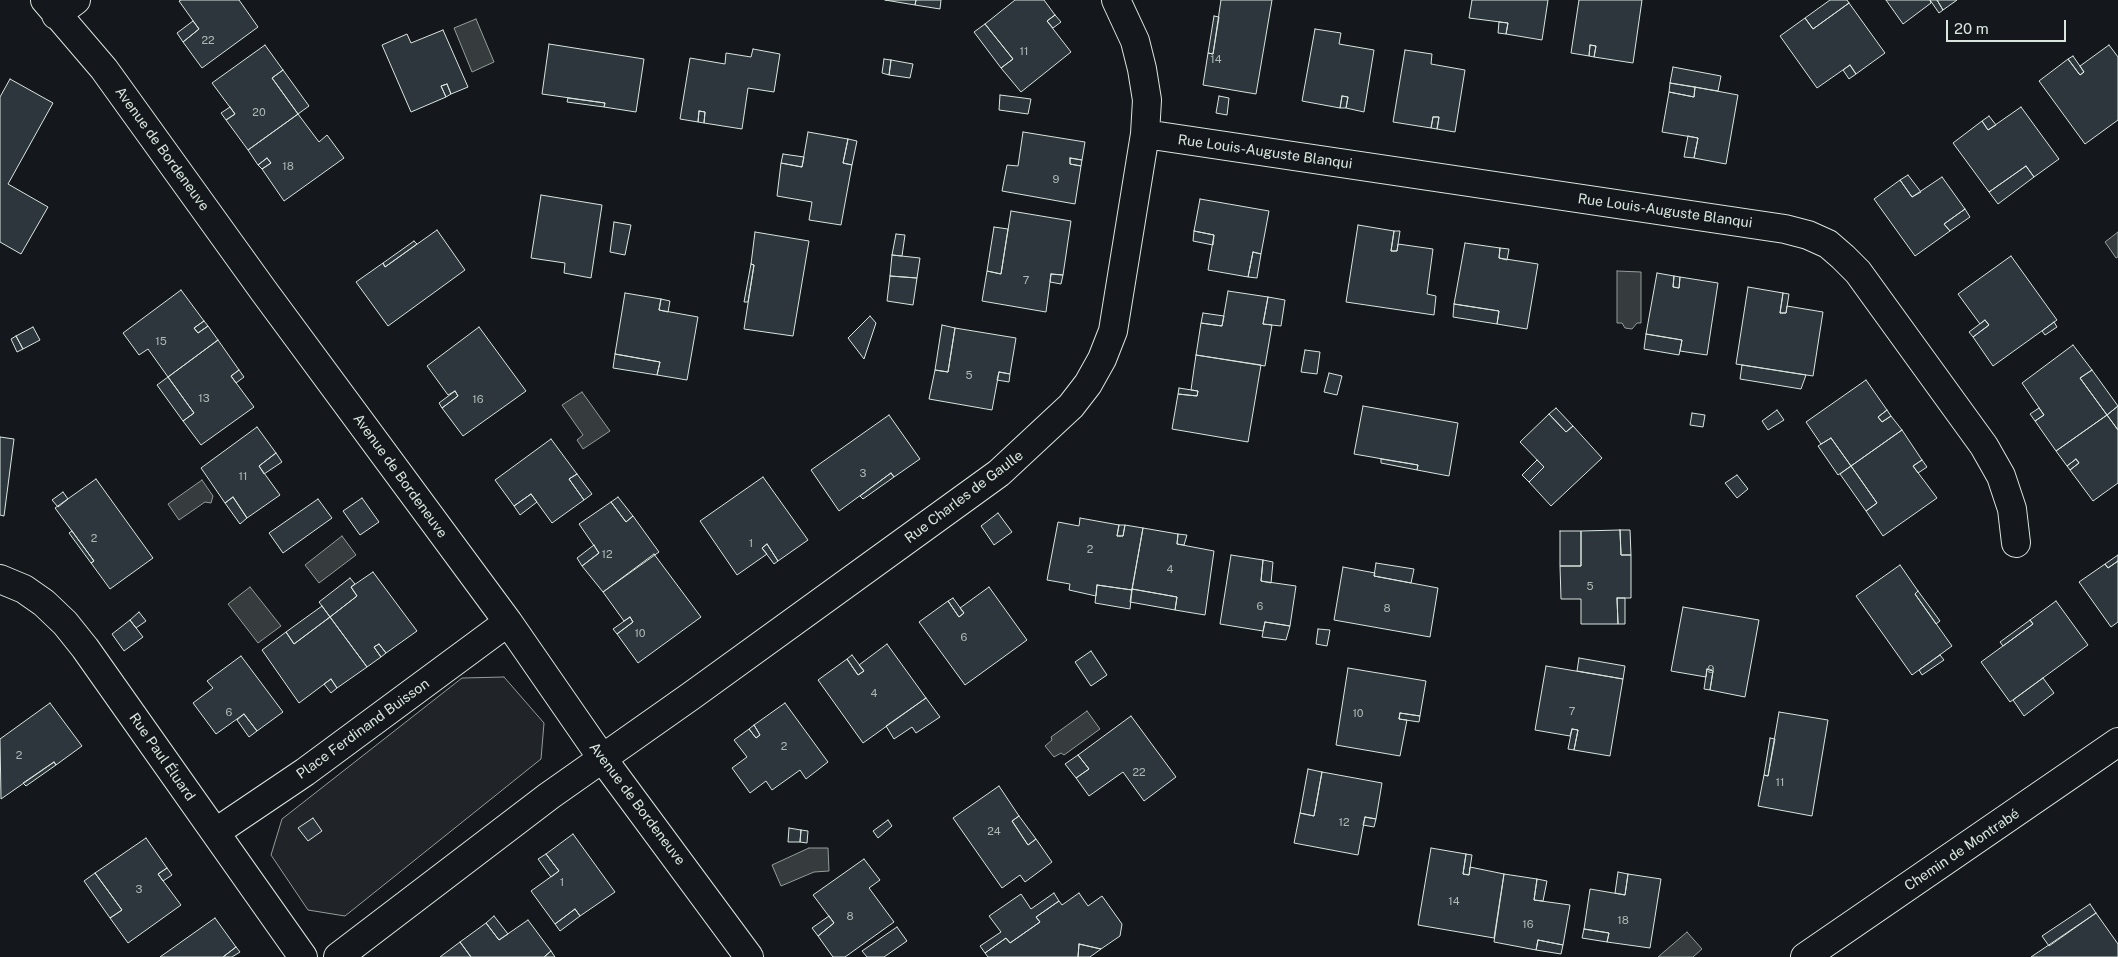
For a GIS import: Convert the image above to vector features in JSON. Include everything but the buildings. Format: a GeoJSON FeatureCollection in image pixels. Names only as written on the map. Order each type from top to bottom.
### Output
{"type":"FeatureCollection","features":[{"type":"Feature","properties":{"kind":"street","name":"Rue Charles de Gaulle"},"geometry":{"type":"LineString","coordinates":[[602,758],[999,473],[1071,406],[1088,384],[1102,359],[1112,331],[1146,134],[1147,100],[1142,69],[1135,41],[1116,0]]}},
{"type":"Feature","properties":{"kind":"street","name":"Avenue de Bordeneuve"},"geometry":{"type":"LineString","coordinates":[[59,5],[263,290],[508,622],[602,758],[749,957]]}},
{"type":"Feature","properties":{"kind":"street","name":"Rue Louis-Auguste Blanqui"},"geometry":{"type":"LineString","coordinates":[[1146,134],[1786,229],[1808,235],[1828,244],[1844,256],[1858,272],[1984,446],[2001,476],[2009,501],[2016,543]]}},
{"type":"Feature","properties":{"kind":"street","name":"Rue Paul Éluard"},"geometry":{"type":"LineString","coordinates":[[0,579],[24,589],[44,603],[85,648],[303,957]]}},
{"type":"Feature","properties":{"kind":"street","name":"Place Ferdinand Buisson"},"geometry":{"type":"LineString","coordinates":[[216,832],[305,772],[508,622]]}},
{"type":"Feature","properties":{"kind":"street","name":"Chemin de Montrabé"},"geometry":{"type":"LineString","coordinates":[[1805,957],[2118,742]]}},
{"type":"Feature","properties":{"kind":"street"},"geometry":{"type":"LineString","coordinates":[[338,957],[548,796],[602,758]]}},
{"type":"Feature","properties":{"kind":"shaded area"},"geometry":{"type":"Polygon","coordinates":[[[476,19],[494,62],[472,72],[454,28],[476,19]]]}},
{"type":"Feature","properties":{"kind":"shaded area"},"geometry":{"type":"Polygon","coordinates":[[[2118,232],[2118,257],[2116,258],[2105,242],[2118,232]]]}},
{"type":"Feature","properties":{"kind":"shaded area"},"geometry":{"type":"Polygon","coordinates":[[[1617,271],[1641,272],[1641,323],[1637,323],[1632,329],[1625,328],[1622,323],[1617,323],[1617,271]]]}},
{"type":"Feature","properties":{"kind":"shaded area"},"geometry":{"type":"Polygon","coordinates":[[[582,392],[610,431],[583,449],[577,440],[583,435],[562,405],[582,392]]]}},
{"type":"Feature","properties":{"kind":"shaded area"},"geometry":{"type":"Polygon","coordinates":[[[202,480],[213,496],[211,503],[205,502],[179,520],[168,504],[202,480]]]}},
{"type":"Feature","properties":{"kind":"shaded area"},"geometry":{"type":"Polygon","coordinates":[[[342,536],[356,555],[319,583],[305,565],[342,536]]]}},
{"type":"Feature","properties":{"kind":"shaded area"},"geometry":{"type":"Polygon","coordinates":[[[250,587],[281,626],[258,643],[228,604],[250,587]]]}},
{"type":"Feature","properties":{"kind":"shaded area"},"geometry":{"type":"Polygon","coordinates":[[[504,677],[544,723],[541,759],[345,916],[308,910],[271,855],[282,819],[462,678],[504,677]]]}},
{"type":"Feature","properties":{"kind":"shaded area"},"geometry":{"type":"Polygon","coordinates":[[[1087,711],[1100,729],[1064,755],[1061,753],[1054,757],[1045,746],[1052,740],[1051,737],[1087,711]]]}},
{"type":"Feature","properties":{"kind":"shaded area"},"geometry":{"type":"Polygon","coordinates":[[[809,848],[828,848],[829,871],[814,872],[781,886],[772,865],[809,848]]]}},
{"type":"Feature","properties":{"kind":"shaded area"},"geometry":{"type":"Polygon","coordinates":[[[1687,932],[1702,949],[1693,957],[1658,957],[1687,932]]]}}]}
